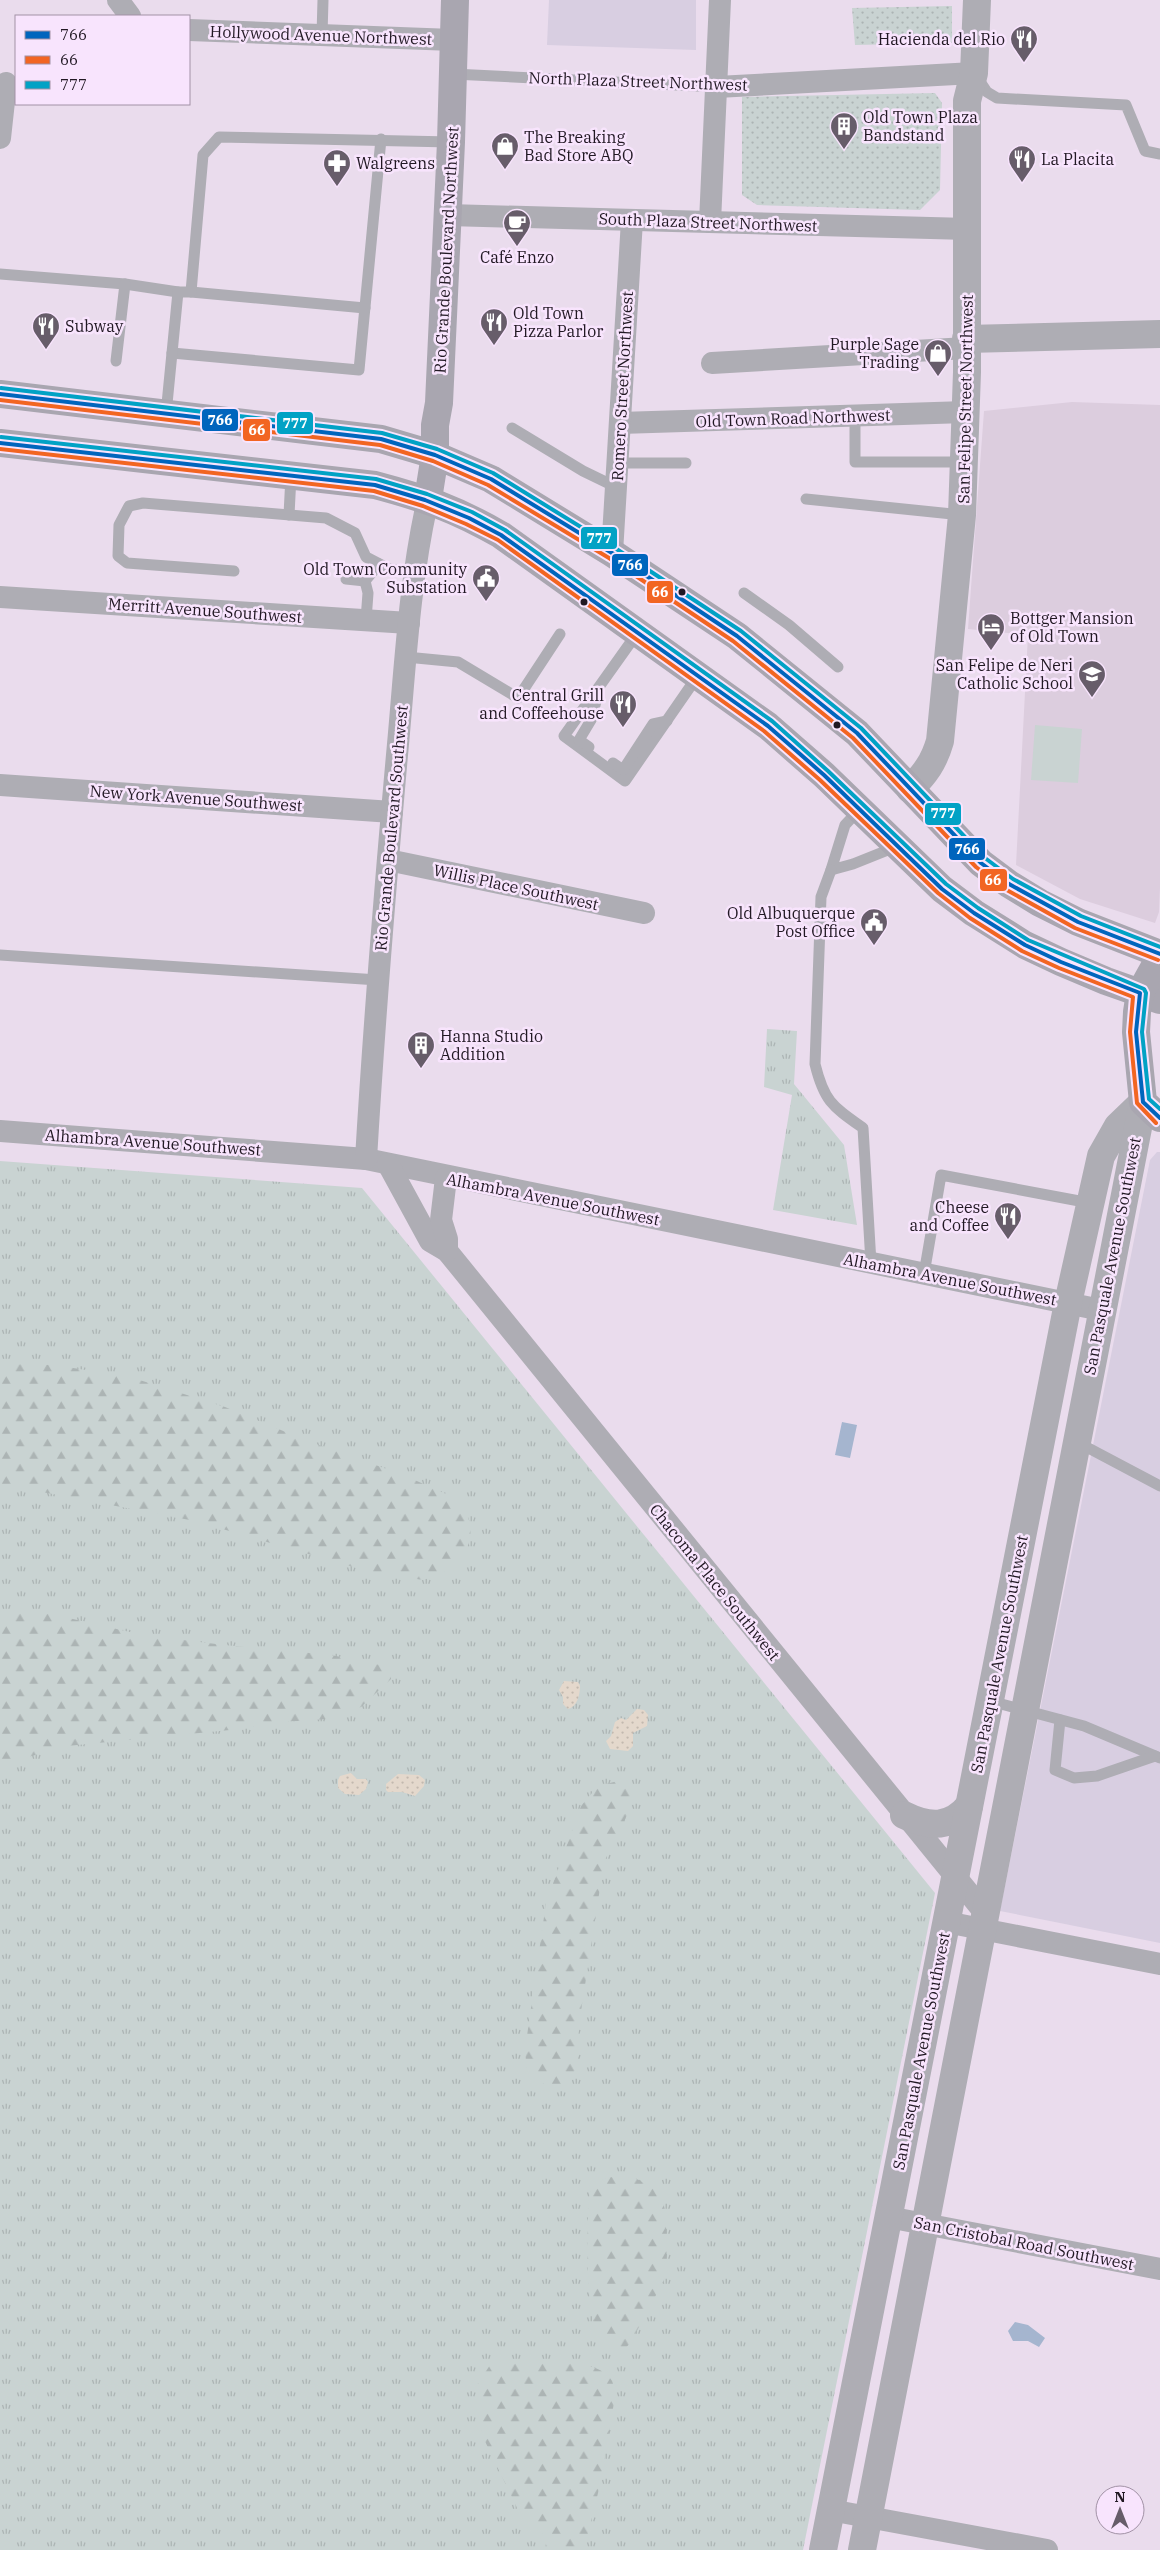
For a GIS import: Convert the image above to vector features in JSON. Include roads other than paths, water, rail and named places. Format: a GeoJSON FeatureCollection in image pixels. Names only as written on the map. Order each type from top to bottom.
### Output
{"type":"FeatureCollection","features":[{"type":"Feature","properties":{"kind":"main road","name":"Rio Grande Boulevard Northwest"},"geometry":{"type":"LineString","coordinates":[[428,499],[435,455],[435,425],[439,403],[456,0]]}},
{"type":"Feature","properties":{"kind":"main road"},"geometry":{"type":"LineString","coordinates":[[0,394],[381,439],[435,455],[491,479],[612,553],[737,636],[857,733],[981,863],[1009,884],[1040,904],[1078,922],[1160,955],[1150,996],[1136,1032],[1151,1110]]}},
{"type":"Feature","properties":{"kind":"main road"},"geometry":{"type":"LineString","coordinates":[[0,443],[375,485],[428,499],[465,514],[501,535],[699,674],[768,726],[860,809],[942,889],[999,930],[1061,962],[1150,996]]}},
{"type":"Feature","properties":{"kind":"street"},"geometry":{"type":"LineString","coordinates":[[118,0],[129,15]]}},
{"type":"Feature","properties":{"kind":"street"},"geometry":{"type":"LineString","coordinates":[[710,222],[720,0]]}},
{"type":"Feature","properties":{"kind":"street","name":"San Felipe Street Northwest"},"geometry":{"type":"LineString","coordinates":[[910,789],[928,769],[936,756],[940,741],[962,515],[966,412],[967,101],[974,73],[977,0]]}},
{"type":"Feature","properties":{"kind":"street","name":"Hollywood Avenue Northwest"},"geometry":{"type":"LineString","coordinates":[[190,30],[453,40]]}},
{"type":"Feature","properties":{"kind":"street","name":"North Plaza Street Northwest"},"geometry":{"type":"LineString","coordinates":[[717,86],[974,73]]}},
{"type":"Feature","properties":{"kind":"street"},"geometry":{"type":"LineString","coordinates":[[0,138],[7,83]]}},
{"type":"Feature","properties":{"kind":"street","name":"South Plaza Street Northwest"},"geometry":{"type":"LineString","coordinates":[[448,215],[968,229]]}},
{"type":"Feature","properties":{"kind":"street","name":"Romero Street Northwest"},"geometry":{"type":"LineString","coordinates":[[612,553],[632,220]]}},
{"type":"Feature","properties":{"kind":"street"},"geometry":{"type":"LineString","coordinates":[[712,363],[966,343],[1160,334]]}},
{"type":"Feature","properties":{"kind":"street","name":"Old Town Road Northwest"},"geometry":{"type":"LineString","coordinates":[[620,423],[966,412]]}},
{"type":"Feature","properties":{"kind":"street","name":"Rio Grande Boulevard Southwest"},"geometry":{"type":"LineString","coordinates":[[366,1159],[378,980],[409,622],[428,499]]}},
{"type":"Feature","properties":{"kind":"street","name":"Merritt Avenue Southwest"},"geometry":{"type":"LineString","coordinates":[[0,597],[409,622]]}},
{"type":"Feature","properties":{"kind":"street","name":"New York Avenue Southwest"},"geometry":{"type":"LineString","coordinates":[[0,785],[392,812]]}},
{"type":"Feature","properties":{"kind":"street","name":"Willis Place Southwest"},"geometry":{"type":"LineString","coordinates":[[388,860],[644,913]]}},
{"type":"Feature","properties":{"kind":"street","name":"San Pasquale Avenue Southwest"},"geometry":{"type":"LineString","coordinates":[[823,2550],[1068,1303],[1090,1203],[1101,1156],[1109,1140],[1122,1121],[1151,1110]]}},
{"type":"Feature","properties":{"kind":"street","name":"San Pasquale Avenue Southwest"},"geometry":{"type":"LineString","coordinates":[[862,2550],[1101,1310],[1151,1110]]}},
{"type":"Feature","properties":{"kind":"street","name":"Alhambra Avenue Southwest"},"geometry":{"type":"LineString","coordinates":[[0,1131],[366,1159],[446,1178],[1101,1310]]}},
{"type":"Feature","properties":{"kind":"street","name":"Chacoma Place Southwest"},"geometry":{"type":"LineString","coordinates":[[388,1164],[430,1241],[447,1251],[955,1877],[983,1921]]}},
{"type":"Feature","properties":{"kind":"street","name":"Chacoma Place Southwest"},"geometry":{"type":"LineString","coordinates":[[446,1178],[440,1220],[447,1239],[447,1251]]}},
{"type":"Feature","properties":{"kind":"street"},"geometry":{"type":"LineString","coordinates":[[904,1815],[919,1822],[942,1824],[954,1821],[969,1806]]}},
{"type":"Feature","properties":{"kind":"street"},"geometry":{"type":"LineString","coordinates":[[946,1922],[983,1921],[1160,1964]]}},
{"type":"Feature","properties":{"kind":"street","name":"San Cristobal Road Southwest"},"geometry":{"type":"LineString","coordinates":[[888,2217],[1160,2269]]}},
{"type":"Feature","properties":{"kind":"street"},"geometry":{"type":"LineString","coordinates":[[830,2510],[1047,2550]]}},
{"type":"Feature","properties":{"kind":"lane"},"geometry":{"type":"LineString","coordinates":[[322,35],[323,0]]}},
{"type":"Feature","properties":{"kind":"lane"},"geometry":{"type":"LineString","coordinates":[[974,73],[987,92],[997,98],[1126,105],[1145,151],[1160,154]]}},
{"type":"Feature","properties":{"kind":"lane","name":"North Plaza Street Northwest"},"geometry":{"type":"LineString","coordinates":[[452,74],[717,86]]}},
{"type":"Feature","properties":{"kind":"lane"},"geometry":{"type":"LineString","coordinates":[[191,292],[203,155],[219,137],[451,142]]}},
{"type":"Feature","properties":{"kind":"lane"},"geometry":{"type":"LineString","coordinates":[[172,353],[359,370],[381,140]]}},
{"type":"Feature","properties":{"kind":"lane"},"geometry":{"type":"LineString","coordinates":[[0,274],[125,284],[178,292],[365,308]]}},
{"type":"Feature","properties":{"kind":"lane"},"geometry":{"type":"LineString","coordinates":[[116,361],[125,284]]}},
{"type":"Feature","properties":{"kind":"lane"},"geometry":{"type":"LineString","coordinates":[[166,414],[178,292]]}},
{"type":"Feature","properties":{"kind":"lane"},"geometry":{"type":"LineString","coordinates":[[856,416],[855,462],[964,462]]}},
{"type":"Feature","properties":{"kind":"lane"},"geometry":{"type":"LineString","coordinates":[[512,428],[583,471],[616,487]]}},
{"type":"Feature","properties":{"kind":"lane"},"geometry":{"type":"LineString","coordinates":[[617,463],[686,463]]}},
{"type":"Feature","properties":{"kind":"lane"},"geometry":{"type":"LineString","coordinates":[[289,515],[290,476]]}},
{"type":"Feature","properties":{"kind":"lane"},"geometry":{"type":"LineString","coordinates":[[806,499],[962,515]]}},
{"type":"Feature","properties":{"kind":"lane"},"geometry":{"type":"LineString","coordinates":[[234,571],[126,563],[118,556],[119,524],[129,506],[143,504],[326,518],[356,533],[366,557],[389,569],[416,572]]}},
{"type":"Feature","properties":{"kind":"lane"},"geometry":{"type":"LineString","coordinates":[[365,581],[379,564]]}},
{"type":"Feature","properties":{"kind":"lane"},"geometry":{"type":"LineString","coordinates":[[346,579],[365,581]]}},
{"type":"Feature","properties":{"kind":"lane"},"geometry":{"type":"LineString","coordinates":[[365,581],[368,593],[366,620]]}},
{"type":"Feature","properties":{"kind":"lane"},"geometry":{"type":"LineString","coordinates":[[744,593],[789,625],[838,667]]}},
{"type":"Feature","properties":{"kind":"lane"},"geometry":{"type":"LineString","coordinates":[[638,632],[564,736],[625,781],[699,674]]}},
{"type":"Feature","properties":{"kind":"lane"},"geometry":{"type":"LineString","coordinates":[[406,657],[458,662],[518,698],[560,634]]}},
{"type":"Feature","properties":{"kind":"lane"},"geometry":{"type":"LineString","coordinates":[[860,809],[845,825],[821,897],[815,1064],[822,1090],[835,1109],[863,1128],[871,1263]]}},
{"type":"Feature","properties":{"kind":"lane"},"geometry":{"type":"LineString","coordinates":[[831,870],[853,864],[898,846]]}},
{"type":"Feature","properties":{"kind":"lane"},"geometry":{"type":"LineString","coordinates":[[0,955],[378,980]]}},
{"type":"Feature","properties":{"kind":"lane"},"geometry":{"type":"LineString","coordinates":[[924,1274],[941,1174],[1090,1203]]}},
{"type":"Feature","properties":{"kind":"lane"},"geometry":{"type":"LineString","coordinates":[[1076,1441],[1160,1486]]}},
{"type":"Feature","properties":{"kind":"lane"},"geometry":{"type":"LineString","coordinates":[[990,1701],[1084,1726],[1157,1757]]}},
{"type":"Feature","properties":{"kind":"lane"},"geometry":{"type":"LineString","coordinates":[[1060,1720],[1055,1770],[1074,1778],[1098,1776],[1157,1757]]}},
{"type":"Feature","properties":{"kind":"water"},"geometry":{"type":"Polygon","coordinates":[[[842,1422],[857,1425],[850,1458],[835,1455],[842,1422]]]}},
{"type":"Feature","properties":{"kind":"water"},"geometry":{"type":"Polygon","coordinates":[[[1015,2322],[1028,2325],[1045,2338],[1039,2347],[1028,2341],[1013,2341],[1008,2331],[1015,2322]]]}},
{"type":"Feature","properties":{"kind":"place","name":"Hacienda del Rio"},"geometry":{"type":"Point","coordinates":[1024,63]}},
{"type":"Feature","properties":{"kind":"place","name":"Old Town Plaza Bandstand"},"geometry":{"type":"Point","coordinates":[844,150]}},
{"type":"Feature","properties":{"kind":"place","name":"The Breaking Bad Store ABQ"},"geometry":{"type":"Point","coordinates":[505,170]}},
{"type":"Feature","properties":{"kind":"place","name":"La Placita"},"geometry":{"type":"Point","coordinates":[1022,183]}},
{"type":"Feature","properties":{"kind":"place","name":"Walgreens"},"geometry":{"type":"Point","coordinates":[337,187]}},
{"type":"Feature","properties":{"kind":"place","name":"Café Enzo"},"geometry":{"type":"Point","coordinates":[517,247]}},
{"type":"Feature","properties":{"kind":"place","name":"Old Town Pizza Parlor"},"geometry":{"type":"Point","coordinates":[494,346]}},
{"type":"Feature","properties":{"kind":"place","name":"Subway"},"geometry":{"type":"Point","coordinates":[46,350]}},
{"type":"Feature","properties":{"kind":"place","name":"Purple Sage Trading"},"geometry":{"type":"Point","coordinates":[938,377]}},
{"type":"Feature","properties":{"kind":"place","name":"Old Town Community Substation"},"geometry":{"type":"Point","coordinates":[486,602]}},
{"type":"Feature","properties":{"kind":"place","name":"Bottger Mansion of Old Town"},"geometry":{"type":"Point","coordinates":[991,651]}},
{"type":"Feature","properties":{"kind":"place","name":"San Felipe de Neri Catholic School"},"geometry":{"type":"Point","coordinates":[1092,698]}},
{"type":"Feature","properties":{"kind":"place","name":"Central Grill and Coffeehouse"},"geometry":{"type":"Point","coordinates":[623,728]}},
{"type":"Feature","properties":{"kind":"place","name":"Old Albuquerque Post Office"},"geometry":{"type":"Point","coordinates":[874,946]}},
{"type":"Feature","properties":{"kind":"place","name":"Hanna Studio Addition"},"geometry":{"type":"Point","coordinates":[421,1069]}},
{"type":"Feature","properties":{"kind":"place","name":"Cheese and Coffee"},"geometry":{"type":"Point","coordinates":[1008,1240]}}]}
